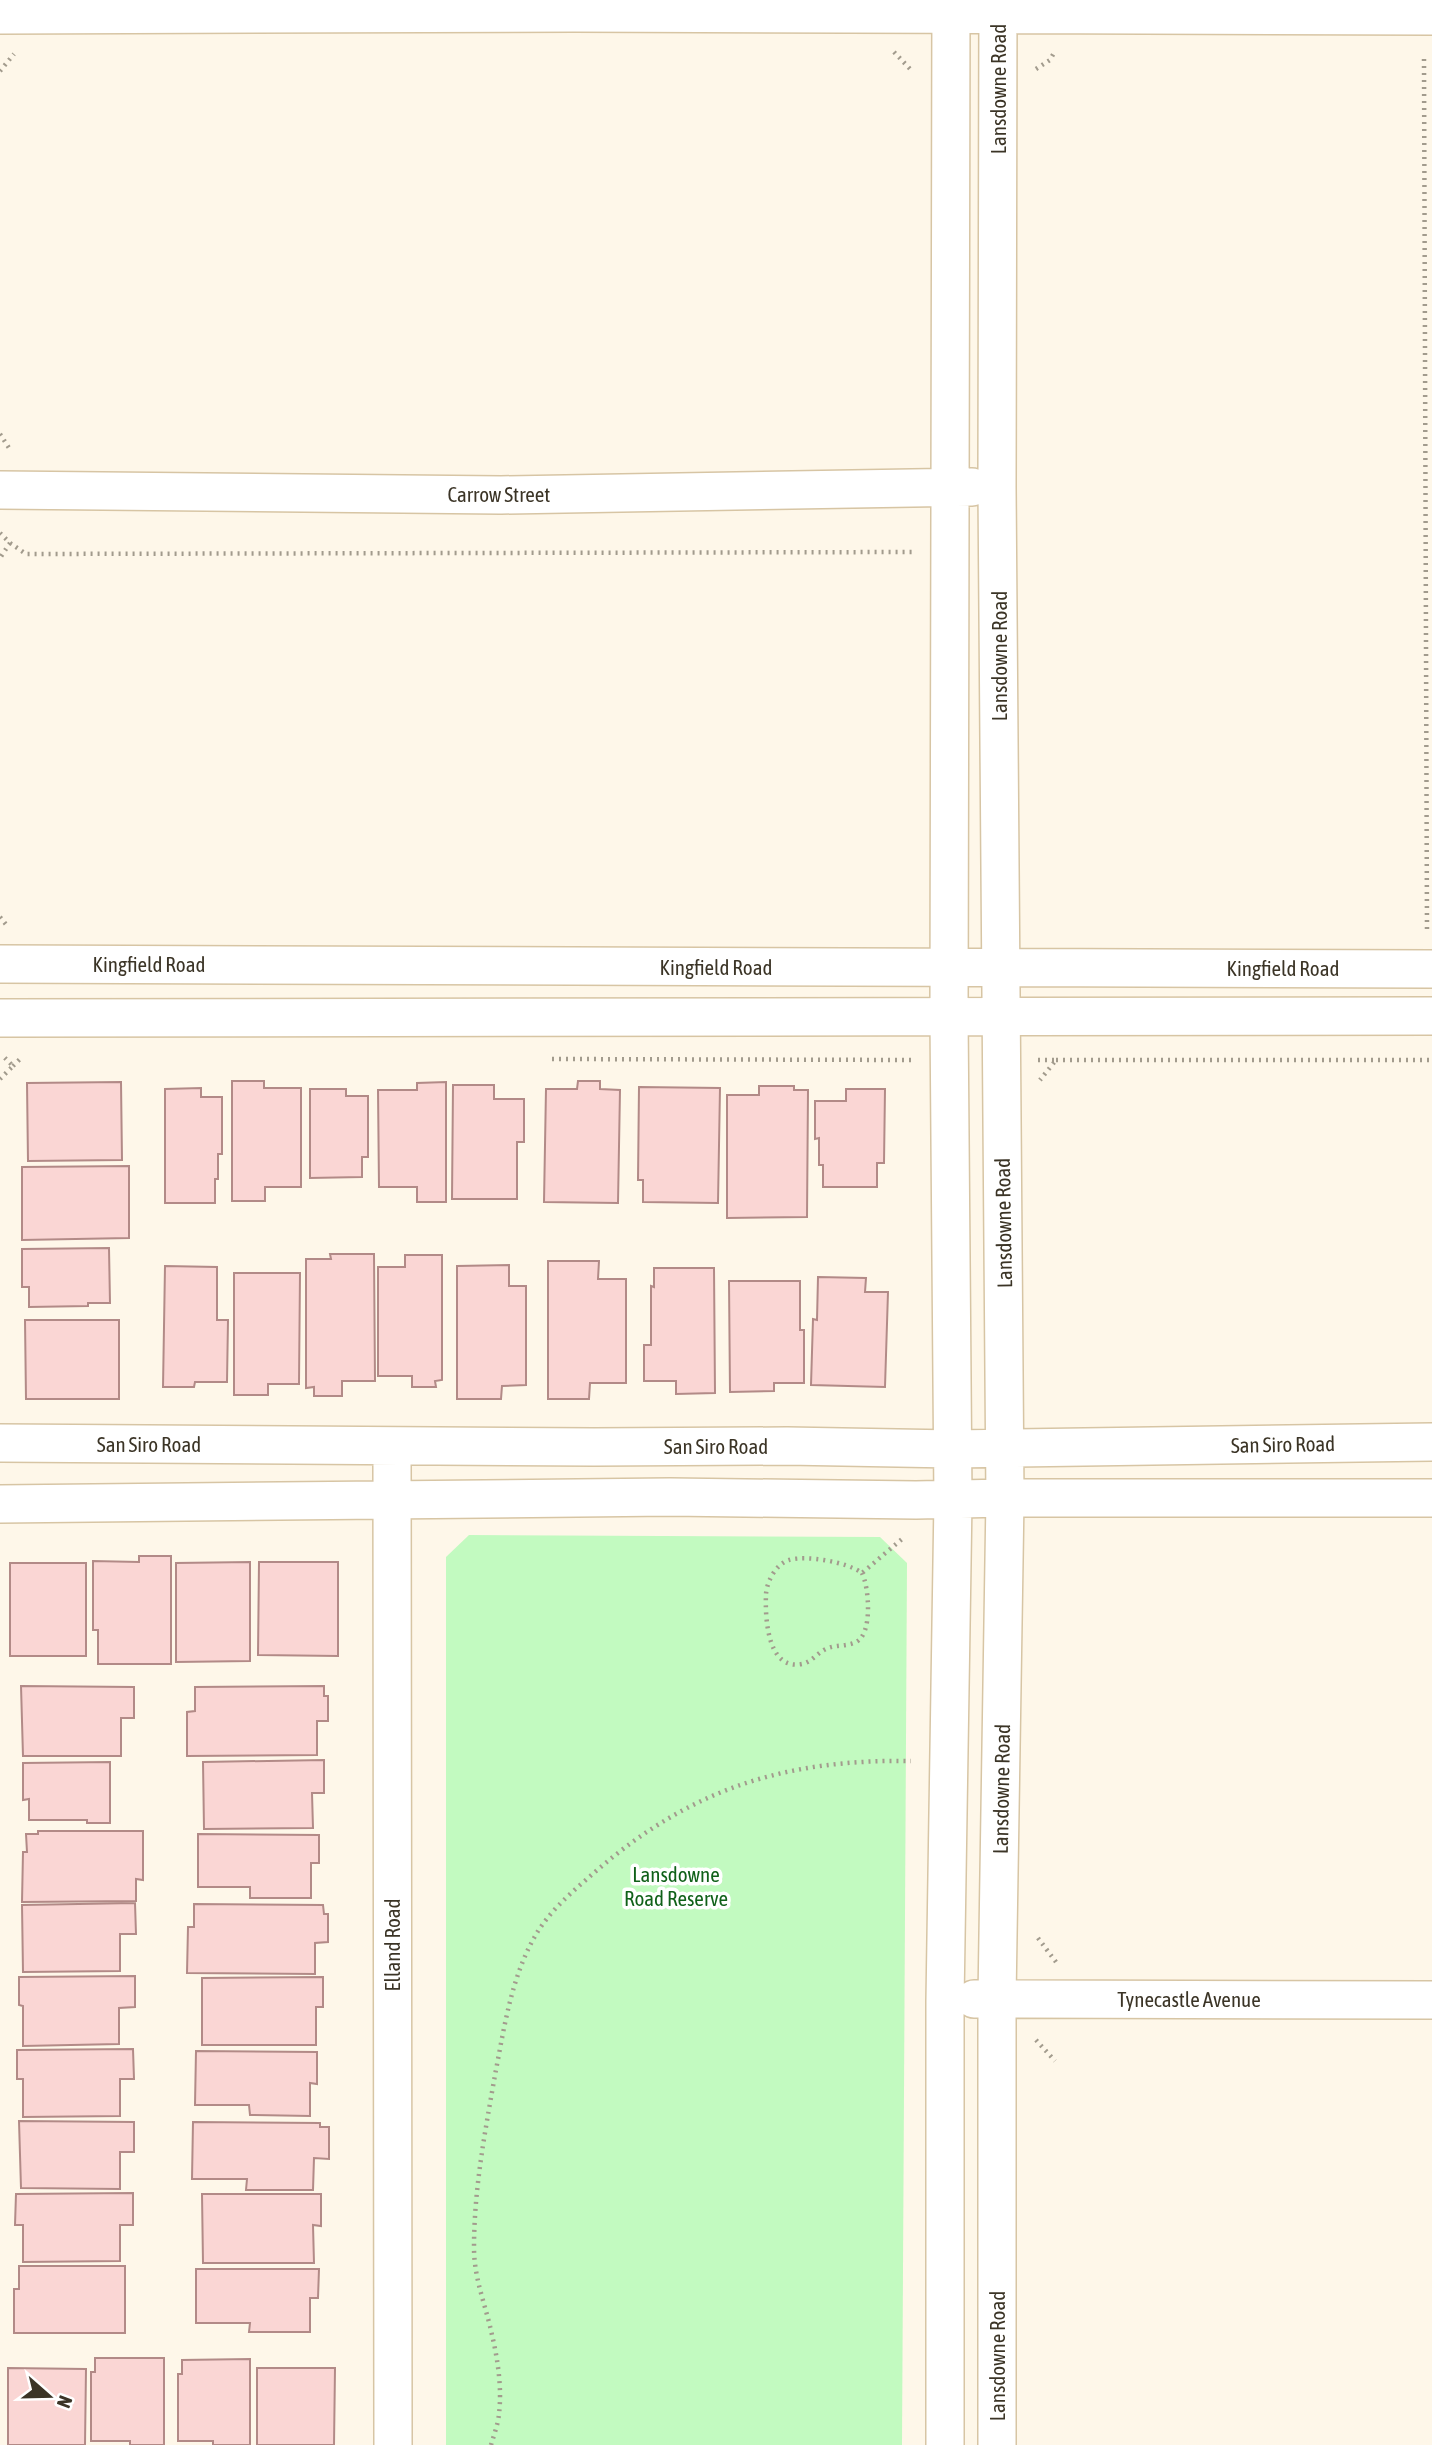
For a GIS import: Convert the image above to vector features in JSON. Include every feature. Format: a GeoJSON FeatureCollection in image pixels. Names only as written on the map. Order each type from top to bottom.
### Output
{"type":"FeatureCollection","features":[{"type":"Feature","properties":{"kind":"street"},"geometry":{"type":"LineString","coordinates":[[0,15],[524,7],[998,7],[1432,16]]}},
{"type":"Feature","properties":{"kind":"street"},"geometry":{"type":"LineString","coordinates":[[946,2445],[945,2001],[954,1500],[948,1016],[951,7]]}},
{"type":"Feature","properties":{"kind":"street","name":"Lansdowne Road"},"geometry":{"type":"LineString","coordinates":[[997,2445],[997,1998],[1006,1498],[997,487],[998,7]]}},
{"type":"Feature","properties":{"kind":"street","name":"Carrow Street"},"geometry":{"type":"LineString","coordinates":[[0,490],[501,495],[997,487]]}},
{"type":"Feature","properties":{"kind":"street","name":"Kingfield Road"},"geometry":{"type":"LineString","coordinates":[[0,964],[1432,968]]}},
{"type":"Feature","properties":{"kind":"street"},"geometry":{"type":"LineString","coordinates":[[0,1018],[1432,1016]]}},
{"type":"Feature","properties":{"kind":"street","name":"San Siro Road"},"geometry":{"type":"LineString","coordinates":[[0,1443],[953,1449],[1432,1442]]}},
{"type":"Feature","properties":{"kind":"street","name":"Elland Road"},"geometry":{"type":"LineString","coordinates":[[392,1446],[393,2445]]}},
{"type":"Feature","properties":{"kind":"street"},"geometry":{"type":"LineString","coordinates":[[0,1504],[670,1497],[954,1500],[1432,1498]]}},
{"type":"Feature","properties":{"kind":"street","name":"Tynecastle Avenue"},"geometry":{"type":"LineString","coordinates":[[945,2001],[997,1998],[1432,2000]]}},
{"type":"Feature","properties":{"kind":"path"},"geometry":{"type":"LineString","coordinates":[[1034,70],[1050,60],[1060,44]]}},
{"type":"Feature","properties":{"kind":"path"},"geometry":{"type":"LineString","coordinates":[[889,47],[919,77]]}},
{"type":"Feature","properties":{"kind":"path"},"geometry":{"type":"LineString","coordinates":[[0,71],[19,48]]}},
{"type":"Feature","properties":{"kind":"path"},"geometry":{"type":"LineString","coordinates":[[1416,936],[1427,931],[1424,59]]}},
{"type":"Feature","properties":{"kind":"path"},"geometry":{"type":"LineString","coordinates":[[0,533],[9,544],[26,554],[922,552]]}},
{"type":"Feature","properties":{"kind":"path"},"geometry":{"type":"LineString","coordinates":[[0,558],[9,544]]}},
{"type":"Feature","properties":{"kind":"path"},"geometry":{"type":"LineString","coordinates":[[905,1017],[909,1060],[915,1065]]}},
{"type":"Feature","properties":{"kind":"path"},"geometry":{"type":"LineString","coordinates":[[0,1054],[13,1066],[0,1079]]}},
{"type":"Feature","properties":{"kind":"path"},"geometry":{"type":"LineString","coordinates":[[1056,1060],[1432,1060]]}},
{"type":"Feature","properties":{"kind":"path"},"geometry":{"type":"LineString","coordinates":[[862,1573],[906,1535]]}},
{"type":"Feature","properties":{"kind":"path"},"geometry":{"type":"LineString","coordinates":[[791,1559],[844,1563],[862,1573],[867,1582],[869,1604],[864,1634],[857,1642],[826,1648],[805,1664],[793,1665],[780,1658],[769,1640],[766,1602],[767,1585],[782,1563],[791,1559]]}},
{"type":"Feature","properties":{"kind":"path"},"geometry":{"type":"LineString","coordinates":[[491,2445],[499,2414],[498,2372],[492,2334],[479,2293],[474,2251],[475,2211],[480,2157],[504,2028],[520,1966],[535,1935],[561,1902],[621,1849],[679,1810],[733,1787],[783,1771],[881,1760],[915,1761]]}},
{"type":"Feature","properties":{"kind":"path"},"geometry":{"type":"LineString","coordinates":[[1032,1931],[1060,1968]]}},
{"type":"Feature","properties":{"kind":"green space","name":"Lansdowne Road Reserve"},"geometry":{"type":"Polygon","coordinates":[[[469,1535],[880,1537],[907,1563],[902,2445],[446,2445],[446,1557],[469,1535]]]}},
{"type":"Feature","properties":{"kind":"building"},"geometry":{"type":"Polygon","coordinates":[[[232,1081],[264,1081],[264,1088],[301,1088],[301,1187],[265,1187],[265,1201],[232,1201],[232,1081]]]}},
{"type":"Feature","properties":{"kind":"building"},"geometry":{"type":"Polygon","coordinates":[[[578,1081],[600,1081],[600,1089],[620,1090],[618,1203],[544,1202],[546,1089],[577,1089],[578,1081]]]}},
{"type":"Feature","properties":{"kind":"building"},"geometry":{"type":"Polygon","coordinates":[[[121,1082],[122,1160],[28,1161],[27,1083],[121,1082]]]}},
{"type":"Feature","properties":{"kind":"building"},"geometry":{"type":"Polygon","coordinates":[[[446,1082],[446,1202],[417,1202],[417,1187],[379,1187],[378,1090],[417,1090],[417,1083],[446,1082]]]}},
{"type":"Feature","properties":{"kind":"building"},"geometry":{"type":"Polygon","coordinates":[[[453,1085],[494,1085],[494,1099],[524,1099],[524,1142],[517,1142],[517,1199],[452,1199],[453,1085]]]}},
{"type":"Feature","properties":{"kind":"building"},"geometry":{"type":"Polygon","coordinates":[[[759,1086],[794,1086],[794,1090],[808,1090],[807,1217],[727,1218],[727,1095],[759,1095],[759,1086]]]}},
{"type":"Feature","properties":{"kind":"building"},"geometry":{"type":"Polygon","coordinates":[[[639,1087],[720,1088],[718,1203],[643,1202],[643,1180],[638,1180],[639,1087]]]}},
{"type":"Feature","properties":{"kind":"building"},"geometry":{"type":"Polygon","coordinates":[[[201,1088],[201,1097],[222,1097],[222,1154],[218,1154],[215,1203],[165,1203],[165,1089],[201,1088]]]}},
{"type":"Feature","properties":{"kind":"building"},"geometry":{"type":"Polygon","coordinates":[[[310,1089],[346,1089],[346,1096],[368,1096],[368,1157],[362,1157],[362,1177],[310,1178],[310,1089]]]}},
{"type":"Feature","properties":{"kind":"building"},"geometry":{"type":"Polygon","coordinates":[[[846,1089],[885,1089],[884,1163],[877,1163],[877,1187],[823,1187],[823,1165],[819,1165],[819,1138],[815,1139],[815,1101],[846,1101],[846,1089]]]}},
{"type":"Feature","properties":{"kind":"building"},"geometry":{"type":"Polygon","coordinates":[[[129,1166],[129,1238],[22,1240],[22,1167],[129,1166]]]}},
{"type":"Feature","properties":{"kind":"building"},"geometry":{"type":"Polygon","coordinates":[[[109,1248],[110,1303],[29,1307],[29,1287],[22,1287],[22,1249],[109,1248]]]}},
{"type":"Feature","properties":{"kind":"building"},"geometry":{"type":"Polygon","coordinates":[[[330,1254],[374,1254],[375,1381],[342,1381],[342,1396],[314,1396],[314,1387],[306,1388],[306,1259],[331,1259],[330,1254]]]}},
{"type":"Feature","properties":{"kind":"building"},"geometry":{"type":"Polygon","coordinates":[[[405,1255],[442,1255],[442,1380],[435,1381],[436,1387],[412,1387],[412,1376],[378,1376],[378,1267],[405,1267],[405,1255]]]}},
{"type":"Feature","properties":{"kind":"building"},"geometry":{"type":"Polygon","coordinates":[[[548,1261],[599,1261],[598,1279],[626,1279],[626,1383],[590,1383],[589,1399],[548,1399],[548,1261]]]}},
{"type":"Feature","properties":{"kind":"building"},"geometry":{"type":"Polygon","coordinates":[[[509,1265],[509,1286],[526,1286],[526,1385],[502,1386],[501,1399],[457,1399],[457,1266],[509,1265]]]}},
{"type":"Feature","properties":{"kind":"building"},"geometry":{"type":"Polygon","coordinates":[[[165,1266],[217,1267],[217,1320],[228,1320],[227,1382],[195,1382],[194,1387],[163,1387],[165,1266]]]}},
{"type":"Feature","properties":{"kind":"building"},"geometry":{"type":"Polygon","coordinates":[[[654,1268],[714,1268],[715,1393],[676,1394],[676,1381],[644,1381],[644,1345],[651,1345],[651,1286],[654,1287],[654,1268]]]}},
{"type":"Feature","properties":{"kind":"building"},"geometry":{"type":"Polygon","coordinates":[[[234,1273],[300,1273],[299,1384],[268,1384],[268,1395],[234,1395],[234,1273]]]}},
{"type":"Feature","properties":{"kind":"building"},"geometry":{"type":"Polygon","coordinates":[[[818,1277],[866,1278],[865,1292],[888,1292],[885,1387],[811,1385],[813,1319],[817,1320],[818,1277]]]}},
{"type":"Feature","properties":{"kind":"building"},"geometry":{"type":"Polygon","coordinates":[[[729,1281],[800,1281],[804,1383],[774,1383],[774,1391],[730,1392],[729,1281]]]}},
{"type":"Feature","properties":{"kind":"building"},"geometry":{"type":"Polygon","coordinates":[[[25,1320],[119,1320],[119,1399],[26,1399],[25,1320]]]}},
{"type":"Feature","properties":{"kind":"building"},"geometry":{"type":"Polygon","coordinates":[[[139,1556],[171,1556],[171,1664],[98,1664],[98,1630],[93,1630],[93,1561],[139,1562],[139,1556]]]}},
{"type":"Feature","properties":{"kind":"building"},"geometry":{"type":"Polygon","coordinates":[[[250,1562],[250,1661],[176,1662],[176,1563],[250,1562]]]}},
{"type":"Feature","properties":{"kind":"building"},"geometry":{"type":"Polygon","coordinates":[[[259,1562],[338,1562],[338,1656],[258,1655],[259,1562]]]}},
{"type":"Feature","properties":{"kind":"building"},"geometry":{"type":"Polygon","coordinates":[[[10,1563],[86,1563],[86,1656],[10,1656],[10,1563]]]}},
{"type":"Feature","properties":{"kind":"building"},"geometry":{"type":"Polygon","coordinates":[[[21,1686],[134,1687],[134,1718],[121,1718],[121,1756],[23,1756],[21,1686]]]}},
{"type":"Feature","properties":{"kind":"building"},"geometry":{"type":"Polygon","coordinates":[[[324,1686],[324,1696],[328,1696],[328,1721],[317,1721],[317,1755],[187,1756],[187,1712],[195,1711],[195,1687],[324,1686]]]}},
{"type":"Feature","properties":{"kind":"building"},"geometry":{"type":"Polygon","coordinates":[[[324,1760],[324,1793],[312,1793],[313,1828],[204,1829],[203,1762],[324,1760]]]}},
{"type":"Feature","properties":{"kind":"building"},"geometry":{"type":"Polygon","coordinates":[[[110,1762],[110,1823],[87,1823],[87,1820],[29,1820],[29,1799],[23,1800],[23,1763],[110,1762]]]}},
{"type":"Feature","properties":{"kind":"building"},"geometry":{"type":"Polygon","coordinates":[[[38,1831],[143,1831],[143,1880],[136,1879],[136,1901],[22,1902],[26,1834],[38,1834],[38,1831]]]}},
{"type":"Feature","properties":{"kind":"building"},"geometry":{"type":"Polygon","coordinates":[[[198,1834],[319,1835],[319,1863],[311,1863],[311,1898],[250,1898],[250,1887],[198,1887],[198,1834]]]}},
{"type":"Feature","properties":{"kind":"building"},"geometry":{"type":"Polygon","coordinates":[[[135,1903],[136,1934],[120,1934],[120,1971],[23,1972],[22,1905],[135,1903]]]}},
{"type":"Feature","properties":{"kind":"building"},"geometry":{"type":"Polygon","coordinates":[[[194,1904],[323,1905],[324,1914],[328,1914],[328,1942],[315,1943],[315,1974],[187,1973],[188,1927],[194,1927],[194,1904]]]}},
{"type":"Feature","properties":{"kind":"building"},"geometry":{"type":"Polygon","coordinates":[[[135,1976],[135,2007],[119,2008],[119,2044],[23,2046],[23,2006],[19,2005],[19,1977],[135,1976]]]}},
{"type":"Feature","properties":{"kind":"building"},"geometry":{"type":"Polygon","coordinates":[[[323,1977],[323,2007],[316,2007],[316,2045],[202,2045],[202,1978],[323,1977]]]}},
{"type":"Feature","properties":{"kind":"building"},"geometry":{"type":"Polygon","coordinates":[[[133,2049],[134,2079],[120,2079],[120,2116],[23,2117],[23,2079],[17,2079],[17,2050],[133,2049]]]}},
{"type":"Feature","properties":{"kind":"building"},"geometry":{"type":"Polygon","coordinates":[[[196,2051],[317,2052],[317,2084],[310,2083],[310,2116],[250,2115],[249,2105],[195,2105],[196,2051]]]}},
{"type":"Feature","properties":{"kind":"building"},"geometry":{"type":"Polygon","coordinates":[[[19,2121],[134,2122],[134,2152],[120,2152],[120,2189],[21,2188],[19,2121]]]}},
{"type":"Feature","properties":{"kind":"building"},"geometry":{"type":"Polygon","coordinates":[[[193,2122],[320,2123],[320,2127],[329,2127],[329,2159],[314,2158],[313,2190],[246,2190],[247,2179],[192,2179],[193,2122]]]}},
{"type":"Feature","properties":{"kind":"building"},"geometry":{"type":"Polygon","coordinates":[[[133,2193],[133,2225],[120,2225],[120,2261],[23,2262],[23,2225],[15,2225],[16,2194],[133,2193]]]}},
{"type":"Feature","properties":{"kind":"building"},"geometry":{"type":"Polygon","coordinates":[[[202,2194],[321,2194],[321,2226],[313,2225],[314,2263],[203,2263],[202,2194]]]}},
{"type":"Feature","properties":{"kind":"building"},"geometry":{"type":"Polygon","coordinates":[[[19,2266],[125,2266],[125,2333],[14,2333],[14,2289],[19,2289],[19,2266]]]}},
{"type":"Feature","properties":{"kind":"building"},"geometry":{"type":"Polygon","coordinates":[[[196,2269],[319,2269],[318,2298],[310,2298],[310,2332],[249,2332],[250,2323],[196,2323],[196,2269]]]}},
{"type":"Feature","properties":{"kind":"building"},"geometry":{"type":"Polygon","coordinates":[[[95,2358],[164,2358],[164,2445],[130,2445],[130,2441],[91,2441],[91,2372],[95,2372],[95,2358]]]}},
{"type":"Feature","properties":{"kind":"building"},"geometry":{"type":"Polygon","coordinates":[[[250,2359],[250,2445],[178,2441],[178,2374],[182,2374],[182,2360],[250,2359]]]}},
{"type":"Feature","properties":{"kind":"building"},"geometry":{"type":"Polygon","coordinates":[[[8,2368],[86,2369],[85,2445],[8,2445],[8,2368]]]}},
{"type":"Feature","properties":{"kind":"building"},"geometry":{"type":"Polygon","coordinates":[[[257,2368],[335,2368],[334,2445],[257,2445],[257,2368]]]}}]}
